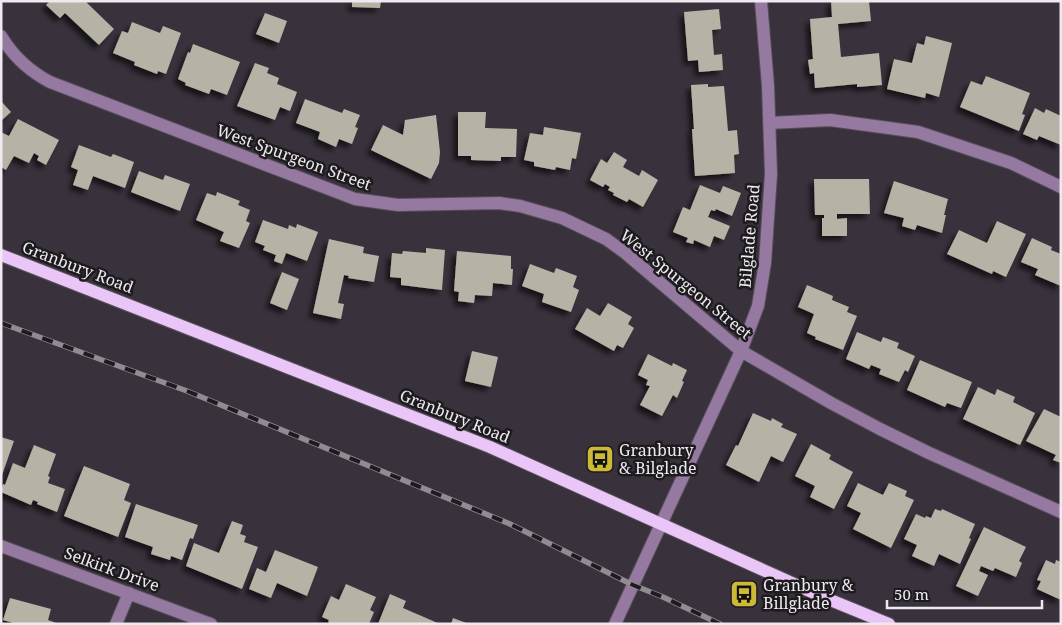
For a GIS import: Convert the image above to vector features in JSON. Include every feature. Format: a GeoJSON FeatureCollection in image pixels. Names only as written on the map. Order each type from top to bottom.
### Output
{"type":"FeatureCollection","features":[{"type":"Feature","properties":{"kind":"main road","name":"Granbury Road"},"geometry":{"type":"LineString","coordinates":[[1,255],[490,447],[823,597],[889,624]]}},
{"type":"Feature","properties":{"kind":"street","name":"Bilglade Road"},"geometry":{"type":"LineString","coordinates":[[615,624],[741,351],[758,306],[765,263],[771,174],[761,1]]}},
{"type":"Feature","properties":{"kind":"street","name":"West Spurgeon Street"},"geometry":{"type":"LineString","coordinates":[[1,36],[17,58],[37,75],[50,82],[354,199],[398,205],[499,203],[520,206],[562,218],[606,239],[624,252],[741,351],[831,403],[888,433],[1061,512]]}},
{"type":"Feature","properties":{"kind":"street"},"geometry":{"type":"LineString","coordinates":[[769,123],[830,120],[918,132],[1010,163],[1061,187]]}},
{"type":"Feature","properties":{"kind":"street","name":"Selkirk Drive"},"geometry":{"type":"LineString","coordinates":[[1,546],[210,624]]}},
{"type":"Feature","properties":{"kind":"street"},"geometry":{"type":"LineString","coordinates":[[116,624],[130,593]]}},
{"type":"Feature","properties":{"kind":"building"},"geometry":{"type":"Polygon","coordinates":[[[50,1],[85,1],[114,29],[99,45],[65,13],[60,18],[46,5],[50,1]]]}},
{"type":"Feature","properties":{"kind":"building"},"geometry":{"type":"Polygon","coordinates":[[[352,1],[381,1],[380,8],[352,7],[352,1]]]}},
{"type":"Feature","properties":{"kind":"building"},"geometry":{"type":"Polygon","coordinates":[[[831,1],[869,1],[871,21],[838,24],[841,57],[879,53],[882,85],[857,87],[857,84],[815,88],[814,73],[810,74],[808,60],[813,59],[810,19],[832,17],[831,1]]]}},
{"type":"Feature","properties":{"kind":"building"},"geometry":{"type":"Polygon","coordinates":[[[719,9],[721,29],[712,30],[714,55],[722,54],[723,70],[699,72],[698,60],[688,61],[684,12],[719,9]]]}},
{"type":"Feature","properties":{"kind":"building"},"geometry":{"type":"Polygon","coordinates":[[[265,13],[287,21],[279,43],[256,34],[265,13]]]}},
{"type":"Feature","properties":{"kind":"building"},"geometry":{"type":"Polygon","coordinates":[[[132,22],[160,33],[163,26],[181,33],[166,74],[158,71],[157,74],[134,65],[135,62],[113,53],[122,31],[128,33],[132,22]]]}},
{"type":"Feature","properties":{"kind":"building"},"geometry":{"type":"Polygon","coordinates":[[[926,36],[952,43],[939,97],[926,93],[925,98],[887,89],[894,59],[912,63],[917,43],[924,45],[926,36]]]}},
{"type":"Feature","properties":{"kind":"building"},"geometry":{"type":"Polygon","coordinates":[[[193,44],[240,62],[227,95],[211,89],[209,94],[185,85],[186,83],[178,79],[193,44]]]}},
{"type":"Feature","properties":{"kind":"building"},"geometry":{"type":"Polygon","coordinates":[[[255,63],[269,68],[267,73],[279,78],[277,84],[297,92],[290,111],[280,107],[275,120],[237,106],[255,63]]]}},
{"type":"Feature","properties":{"kind":"building"},"geometry":{"type":"Polygon","coordinates":[[[986,76],[1030,93],[1022,114],[1025,115],[1019,131],[960,107],[971,81],[982,85],[986,76]]]}},
{"type":"Feature","properties":{"kind":"building"},"geometry":{"type":"Polygon","coordinates":[[[708,84],[708,87],[724,86],[728,131],[737,130],[739,154],[734,155],[735,173],[695,176],[691,85],[708,84]]]}},
{"type":"Feature","properties":{"kind":"building"},"geometry":{"type":"Polygon","coordinates":[[[305,99],[342,113],[344,109],[360,115],[355,127],[358,128],[352,144],[339,139],[336,147],[318,139],[320,132],[296,123],[305,99]]]}},
{"type":"Feature","properties":{"kind":"building"},"geometry":{"type":"Polygon","coordinates":[[[1,101],[11,112],[1,121],[1,101]]]}},
{"type":"Feature","properties":{"kind":"building"},"geometry":{"type":"Polygon","coordinates":[[[1035,108],[1044,113],[1046,109],[1061,116],[1061,145],[1039,136],[1037,140],[1023,134],[1035,108]]]}},
{"type":"Feature","properties":{"kind":"building"},"geometry":{"type":"Polygon","coordinates":[[[458,112],[486,112],[485,128],[517,129],[516,157],[501,157],[501,161],[471,160],[471,156],[458,156],[458,112]]]}},
{"type":"Feature","properties":{"kind":"building"},"geometry":{"type":"Polygon","coordinates":[[[436,115],[440,152],[439,163],[431,179],[371,150],[383,125],[403,135],[405,120],[436,115]]]}},
{"type":"Feature","properties":{"kind":"building"},"geometry":{"type":"Polygon","coordinates":[[[18,119],[59,140],[46,165],[37,160],[39,156],[34,153],[29,163],[14,156],[6,170],[1,167],[1,132],[9,136],[18,119]]]}},
{"type":"Feature","properties":{"kind":"building"},"geometry":{"type":"Polygon","coordinates":[[[544,127],[581,133],[576,159],[572,158],[570,170],[556,167],[555,170],[534,166],[534,162],[524,160],[530,133],[543,135],[544,127]]]}},
{"type":"Feature","properties":{"kind":"building"},"geometry":{"type":"Polygon","coordinates":[[[79,145],[111,157],[113,154],[134,162],[125,188],[93,176],[88,190],[73,185],[78,170],[71,167],[79,145]]]}},
{"type":"Feature","properties":{"kind":"building"},"geometry":{"type":"Polygon","coordinates":[[[614,152],[627,160],[623,167],[639,176],[642,170],[658,180],[643,207],[629,199],[627,202],[613,195],[614,193],[608,190],[610,187],[605,184],[603,187],[590,180],[601,159],[607,163],[614,152]]]}},
{"type":"Feature","properties":{"kind":"building"},"geometry":{"type":"Polygon","coordinates":[[[139,171],[163,180],[165,175],[190,184],[180,211],[131,192],[139,171]]]}},
{"type":"Feature","properties":{"kind":"building"},"geometry":{"type":"Polygon","coordinates":[[[814,179],[869,179],[870,214],[837,214],[837,219],[847,218],[847,236],[822,236],[822,218],[824,218],[824,215],[815,215],[814,179]]]}},
{"type":"Feature","properties":{"kind":"building"},"geometry":{"type":"Polygon","coordinates":[[[894,181],[948,199],[942,233],[917,225],[915,230],[902,226],[904,218],[884,213],[894,181]]]}},
{"type":"Feature","properties":{"kind":"building"},"geometry":{"type":"Polygon","coordinates":[[[700,185],[720,193],[723,186],[741,193],[732,216],[716,209],[715,211],[711,210],[708,217],[730,226],[724,240],[714,236],[710,247],[694,240],[693,244],[686,242],[688,238],[673,232],[683,207],[690,210],[700,185]]]}},
{"type":"Feature","properties":{"kind":"building"},"geometry":{"type":"Polygon","coordinates":[[[217,192],[240,201],[238,205],[250,210],[246,221],[250,223],[239,248],[220,241],[224,232],[196,220],[207,193],[216,196],[217,192]]]}},
{"type":"Feature","properties":{"kind":"building"},"geometry":{"type":"Polygon","coordinates":[[[263,220],[288,229],[289,225],[296,228],[297,224],[318,232],[307,261],[286,253],[282,264],[274,261],[276,255],[263,250],[265,246],[255,242],[263,220]]]}},
{"type":"Feature","properties":{"kind":"building"},"geometry":{"type":"Polygon","coordinates":[[[997,221],[1026,234],[1006,277],[993,271],[992,274],[947,254],[959,230],[987,243],[997,221]]]}},
{"type":"Feature","properties":{"kind":"building"},"geometry":{"type":"Polygon","coordinates":[[[1032,238],[1052,247],[1051,250],[1061,254],[1061,286],[1035,275],[1038,269],[1021,262],[1032,238]]]}},
{"type":"Feature","properties":{"kind":"building"},"geometry":{"type":"Polygon","coordinates":[[[329,239],[364,247],[363,253],[379,256],[374,282],[348,278],[349,276],[344,275],[338,303],[344,304],[341,319],[313,313],[329,239]]]}},
{"type":"Feature","properties":{"kind":"building"},"geometry":{"type":"Polygon","coordinates":[[[426,248],[445,250],[442,290],[401,285],[401,278],[390,277],[392,253],[402,254],[403,251],[426,253],[426,248]]]}},
{"type":"Feature","properties":{"kind":"building"},"geometry":{"type":"Polygon","coordinates":[[[457,251],[511,256],[511,269],[513,269],[512,285],[493,283],[492,296],[475,295],[474,303],[458,301],[459,292],[454,291],[457,251]]]}},
{"type":"Feature","properties":{"kind":"building"},"geometry":{"type":"Polygon","coordinates":[[[530,264],[554,273],[556,268],[577,276],[573,287],[579,290],[571,312],[542,302],[544,294],[522,286],[530,264]]]}},
{"type":"Feature","properties":{"kind":"building"},"geometry":{"type":"Polygon","coordinates":[[[282,272],[299,279],[287,310],[270,303],[282,272]]]}},
{"type":"Feature","properties":{"kind":"building"},"geometry":{"type":"Polygon","coordinates":[[[807,285],[833,296],[832,300],[849,307],[847,312],[857,316],[843,350],[815,339],[816,337],[807,333],[814,314],[798,307],[807,285]]]}},
{"type":"Feature","properties":{"kind":"building"},"geometry":{"type":"Polygon","coordinates":[[[608,303],[632,317],[628,324],[634,328],[623,348],[617,345],[614,351],[575,329],[587,308],[600,316],[608,303]]]}},
{"type":"Feature","properties":{"kind":"building"},"geometry":{"type":"Polygon","coordinates":[[[857,332],[881,342],[883,337],[899,343],[897,348],[915,356],[908,372],[905,370],[899,382],[879,374],[881,369],[871,365],[869,369],[846,359],[857,332]]]}},
{"type":"Feature","properties":{"kind":"building"},"geometry":{"type":"Polygon","coordinates":[[[472,351],[498,357],[491,387],[465,381],[472,351]]]}},
{"type":"Feature","properties":{"kind":"building"},"geometry":{"type":"Polygon","coordinates":[[[648,354],[672,366],[673,363],[687,370],[677,398],[673,395],[662,416],[640,405],[650,386],[646,385],[648,380],[638,375],[648,354]]]}},
{"type":"Feature","properties":{"kind":"building"},"geometry":{"type":"Polygon","coordinates":[[[920,360],[972,382],[961,408],[947,403],[945,407],[907,390],[920,360]]]}},
{"type":"Feature","properties":{"kind":"building"},"geometry":{"type":"Polygon","coordinates":[[[978,387],[995,395],[997,389],[1015,397],[1013,402],[1035,413],[1020,445],[963,419],[978,387]]]}},
{"type":"Feature","properties":{"kind":"building"},"geometry":{"type":"Polygon","coordinates":[[[1044,409],[1061,417],[1061,463],[1053,460],[1056,455],[1026,441],[1044,409]]]}},
{"type":"Feature","properties":{"kind":"building"},"geometry":{"type":"Polygon","coordinates":[[[753,413],[771,421],[772,418],[783,424],[781,427],[797,434],[783,462],[771,456],[759,482],[726,465],[736,445],[738,446],[753,413]]]}},
{"type":"Feature","properties":{"kind":"building"},"geometry":{"type":"Polygon","coordinates":[[[1,437],[14,441],[2,475],[1,475],[1,437]]]}},
{"type":"Feature","properties":{"kind":"building"},"geometry":{"type":"Polygon","coordinates":[[[811,444],[831,455],[829,459],[853,472],[834,509],[810,497],[815,486],[795,476],[811,444]]]}},
{"type":"Feature","properties":{"kind":"building"},"geometry":{"type":"Polygon","coordinates":[[[34,445],[56,454],[48,476],[50,477],[48,483],[65,489],[57,512],[37,504],[38,502],[33,500],[31,505],[1,492],[13,463],[25,468],[34,445]]]}},
{"type":"Feature","properties":{"kind":"building"},"geometry":{"type":"Polygon","coordinates":[[[84,466],[130,484],[124,500],[131,503],[118,537],[64,516],[84,466]]]}},
{"type":"Feature","properties":{"kind":"building"},"geometry":{"type":"Polygon","coordinates":[[[858,483],[883,495],[889,483],[907,491],[905,496],[914,500],[891,548],[853,529],[861,513],[847,506],[858,483]]]}},
{"type":"Feature","properties":{"kind":"building"},"geometry":{"type":"Polygon","coordinates":[[[136,504],[198,525],[193,539],[190,538],[182,560],[171,556],[170,560],[151,554],[153,547],[125,537],[136,504]]]}},
{"type":"Feature","properties":{"kind":"building"},"geometry":{"type":"Polygon","coordinates":[[[935,509],[941,511],[942,509],[975,524],[969,538],[971,539],[960,564],[939,554],[934,566],[912,556],[917,545],[904,539],[916,514],[925,518],[926,516],[931,518],[935,509]]]}},
{"type":"Feature","properties":{"kind":"building"},"geometry":{"type":"Polygon","coordinates":[[[232,521],[243,525],[240,534],[246,536],[244,542],[258,547],[242,589],[186,566],[194,543],[219,553],[232,521]]]}},
{"type":"Feature","properties":{"kind":"building"},"geometry":{"type":"Polygon","coordinates":[[[984,527],[1026,547],[1019,561],[1022,563],[1016,577],[995,568],[993,571],[981,566],[979,571],[988,575],[978,596],[956,586],[984,527]]]}},
{"type":"Feature","properties":{"kind":"building"},"geometry":{"type":"Polygon","coordinates":[[[275,550],[318,567],[307,596],[277,583],[271,598],[249,589],[257,568],[266,572],[275,550]]]}},
{"type":"Feature","properties":{"kind":"building"},"geometry":{"type":"Polygon","coordinates":[[[1046,560],[1055,564],[1056,560],[1061,562],[1061,600],[1037,589],[1041,581],[1037,580],[1046,560]]]}},
{"type":"Feature","properties":{"kind":"building"},"geometry":{"type":"Polygon","coordinates":[[[346,584],[376,597],[370,610],[374,612],[369,624],[332,624],[328,622],[329,620],[322,617],[331,596],[339,600],[346,584]]]}},
{"type":"Feature","properties":{"kind":"building"},"geometry":{"type":"Polygon","coordinates":[[[390,594],[406,601],[403,608],[440,624],[378,624],[390,594]]]}},
{"type":"Feature","properties":{"kind":"building"},"geometry":{"type":"Polygon","coordinates":[[[10,598],[51,609],[48,620],[59,624],[17,624],[3,620],[10,598]]]}},
{"type":"Feature","properties":{"kind":"building"},"geometry":{"type":"Polygon","coordinates":[[[453,618],[469,624],[451,624],[453,618]]]}},
{"type":"Feature","properties":{"kind":"railway"},"geometry":{"type":"LineString","coordinates":[[1,323],[187,391],[510,524],[633,585],[720,624]]}},
{"type":"Feature","properties":{"kind":"place","name":"Granbury & Bilglade"},"geometry":{"type":"Point","coordinates":[600,459]}},
{"type":"Feature","properties":{"kind":"place","name":"Granbury & Billglade"},"geometry":{"type":"Point","coordinates":[744,594]}}]}
